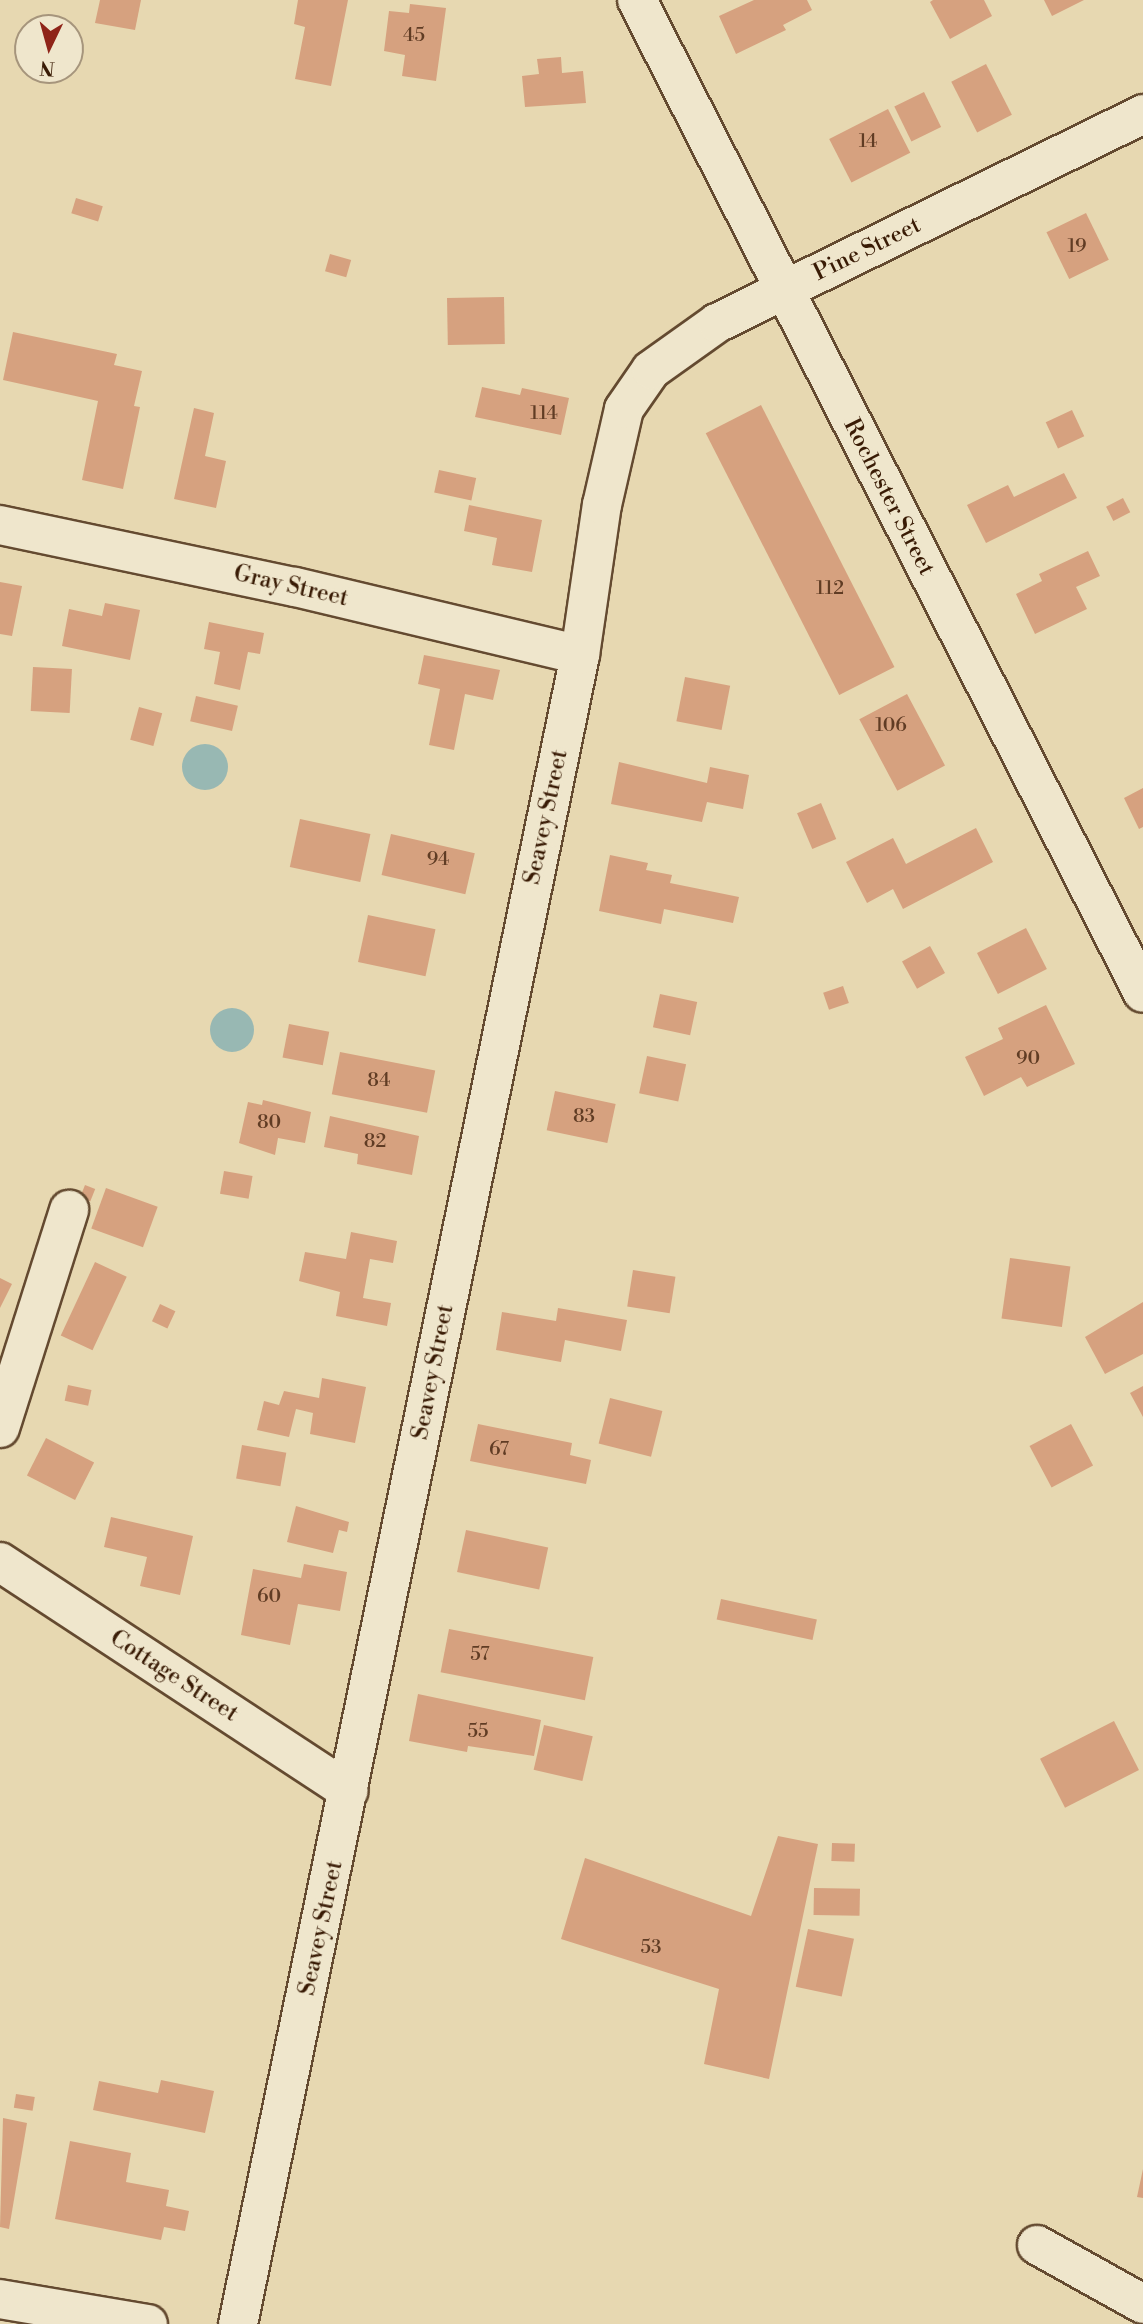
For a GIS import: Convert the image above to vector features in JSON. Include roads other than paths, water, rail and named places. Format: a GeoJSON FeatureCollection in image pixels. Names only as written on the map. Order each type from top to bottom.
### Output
{"type":"FeatureCollection","features":[{"type":"Feature","properties":{"kind":"street","name":"Rochester Street"},"geometry":{"type":"LineString","coordinates":[[637,0],[1143,993]]}},
{"type":"Feature","properties":{"kind":"street","name":"Pine Street"},"geometry":{"type":"LineString","coordinates":[[622,420],[652,370],[683,344],[783,289],[1143,114]]}},
{"type":"Feature","properties":{"kind":"street","name":"Seavey Street"},"geometry":{"type":"LineString","coordinates":[[238,2324],[580,655],[602,505],[622,420]]}},
{"type":"Feature","properties":{"kind":"street","name":"Gray Street"},"geometry":{"type":"LineString","coordinates":[[0,525],[295,587],[580,655]]}},
{"type":"Feature","properties":{"kind":"street"},"geometry":{"type":"LineString","coordinates":[[0,1428],[69,1210]]}},
{"type":"Feature","properties":{"kind":"street","name":"Cottage Street"},"geometry":{"type":"LineString","coordinates":[[0,1562],[349,1791]]}},
{"type":"Feature","properties":{"kind":"street"},"geometry":{"type":"LineString","coordinates":[[1037,2245],[1143,2304]]}},
{"type":"Feature","properties":{"kind":"street"},"geometry":{"type":"LineString","coordinates":[[0,2299],[148,2324]]}},
{"type":"Feature","properties":{"kind":"water"},"geometry":{"type":"Polygon","coordinates":[[[205,744],[221,751],[228,767],[221,783],[205,790],[189,783],[182,767],[189,751],[205,744]]]}},
{"type":"Feature","properties":{"kind":"water"},"geometry":{"type":"Polygon","coordinates":[[[232,1008],[248,1014],[254,1030],[248,1046],[232,1052],[216,1046],[210,1030],[216,1014],[232,1008]]]}}]}
